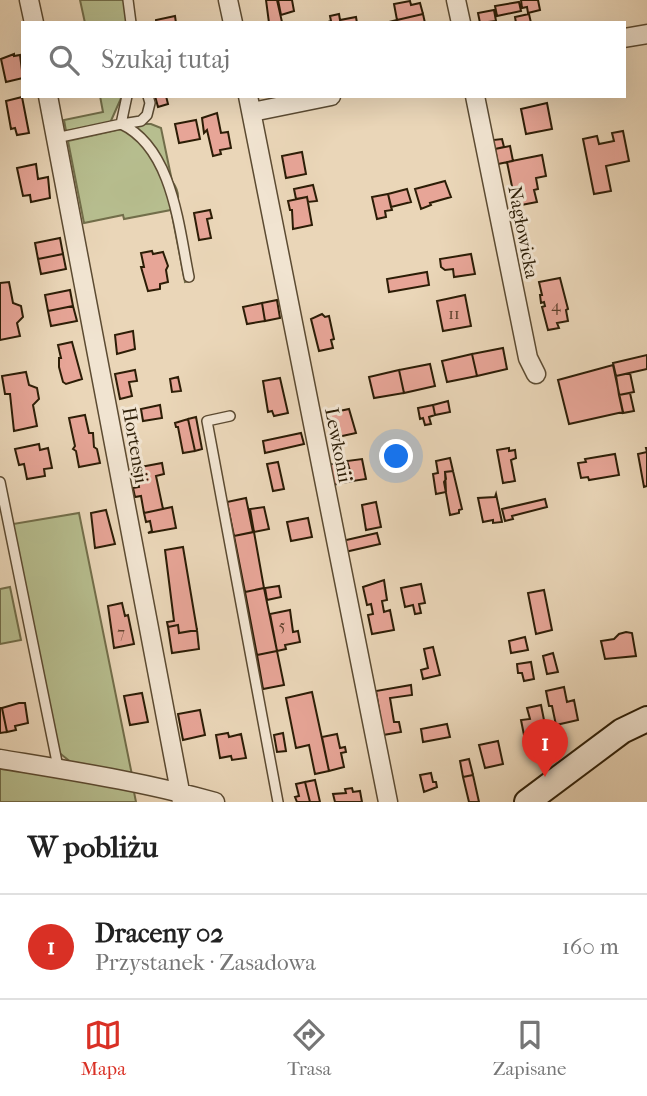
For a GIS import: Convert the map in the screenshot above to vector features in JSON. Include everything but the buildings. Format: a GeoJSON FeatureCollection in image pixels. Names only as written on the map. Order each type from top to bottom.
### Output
{"type":"FeatureCollection","features":[{"type":"Feature","properties":{"kind":"street"},"geometry":{"type":"LineString","coordinates":[[29,0],[34,21]]}},
{"type":"Feature","properties":{"kind":"street"},"geometry":{"type":"LineString","coordinates":[[228,0],[233,21]]}},
{"type":"Feature","properties":{"kind":"street"},"geometry":{"type":"LineString","coordinates":[[456,0],[461,21]]}},
{"type":"Feature","properties":{"kind":"street"},"geometry":{"type":"LineString","coordinates":[[626,38],[647,34]]}},
{"type":"Feature","properties":{"kind":"street","name":"Hortensji"},"geometry":{"type":"LineString","coordinates":[[48,98],[181,797]]}},
{"type":"Feature","properties":{"kind":"street"},"geometry":{"type":"LineString","coordinates":[[250,104],[311,98]]}},
{"type":"Feature","properties":{"kind":"street","name":"Nagłowicka"},"geometry":{"type":"LineString","coordinates":[[475,98],[528,358],[536,374]]}},
{"type":"Feature","properties":{"kind":"street","name":"Lewkonii"},"geometry":{"type":"LineString","coordinates":[[250,104],[388,802]]}},
{"type":"Feature","properties":{"kind":"street"},"geometry":{"type":"LineString","coordinates":[[527,802],[622,731],[647,719]]}},
{"type":"Feature","properties":{"kind":"street"},"geometry":{"type":"LineString","coordinates":[[0,759],[58,767],[181,797],[215,802]]}},
{"type":"Feature","properties":{"kind":"lane"},"geometry":{"type":"LineString","coordinates":[[128,0],[131,21]]}},
{"type":"Feature","properties":{"kind":"lane"},"geometry":{"type":"LineString","coordinates":[[121,124],[127,98]]}},
{"type":"Feature","properties":{"kind":"lane"},"geometry":{"type":"LineString","coordinates":[[56,138],[141,121],[147,115],[149,98]]}},
{"type":"Feature","properties":{"kind":"lane"},"geometry":{"type":"LineString","coordinates":[[121,124],[148,145],[163,172],[170,188],[189,277]]}},
{"type":"Feature","properties":{"kind":"lane"},"geometry":{"type":"LineString","coordinates":[[230,416],[207,421],[278,802]]}},
{"type":"Feature","properties":{"kind":"lane"},"geometry":{"type":"LineString","coordinates":[[0,482],[58,767]]}},
{"type":"Feature","properties":{"kind":"green space"},"geometry":{"type":"Polygon","coordinates":[[[80,0],[124,0],[127,21],[85,21],[80,0]]]}},
{"type":"Feature","properties":{"kind":"green space"},"geometry":{"type":"Polygon","coordinates":[[[100,98],[121,98],[110,123],[66,131],[64,120],[103,112],[100,98]]]}},
{"type":"Feature","properties":{"kind":"green space"},"geometry":{"type":"Polygon","coordinates":[[[144,124],[161,128],[172,181],[177,192],[193,280],[185,282],[171,210],[124,219],[123,215],[84,223],[68,141],[144,124]]]}},
{"type":"Feature","properties":{"kind":"green space"},"geometry":{"type":"Polygon","coordinates":[[[79,513],[132,775],[72,763],[57,751],[13,524],[79,513]]]}},
{"type":"Feature","properties":{"kind":"green space"},"geometry":{"type":"Polygon","coordinates":[[[10,587],[21,640],[0,644],[0,589],[10,587]]]}},
{"type":"Feature","properties":{"kind":"green space"},"geometry":{"type":"Polygon","coordinates":[[[0,765],[133,787],[136,802],[0,802],[0,765]]]}},
{"type":"Feature","properties":{"kind":"place","name":"Draceny 02"},"geometry":{"type":"Point","coordinates":[545,777]}}]}
